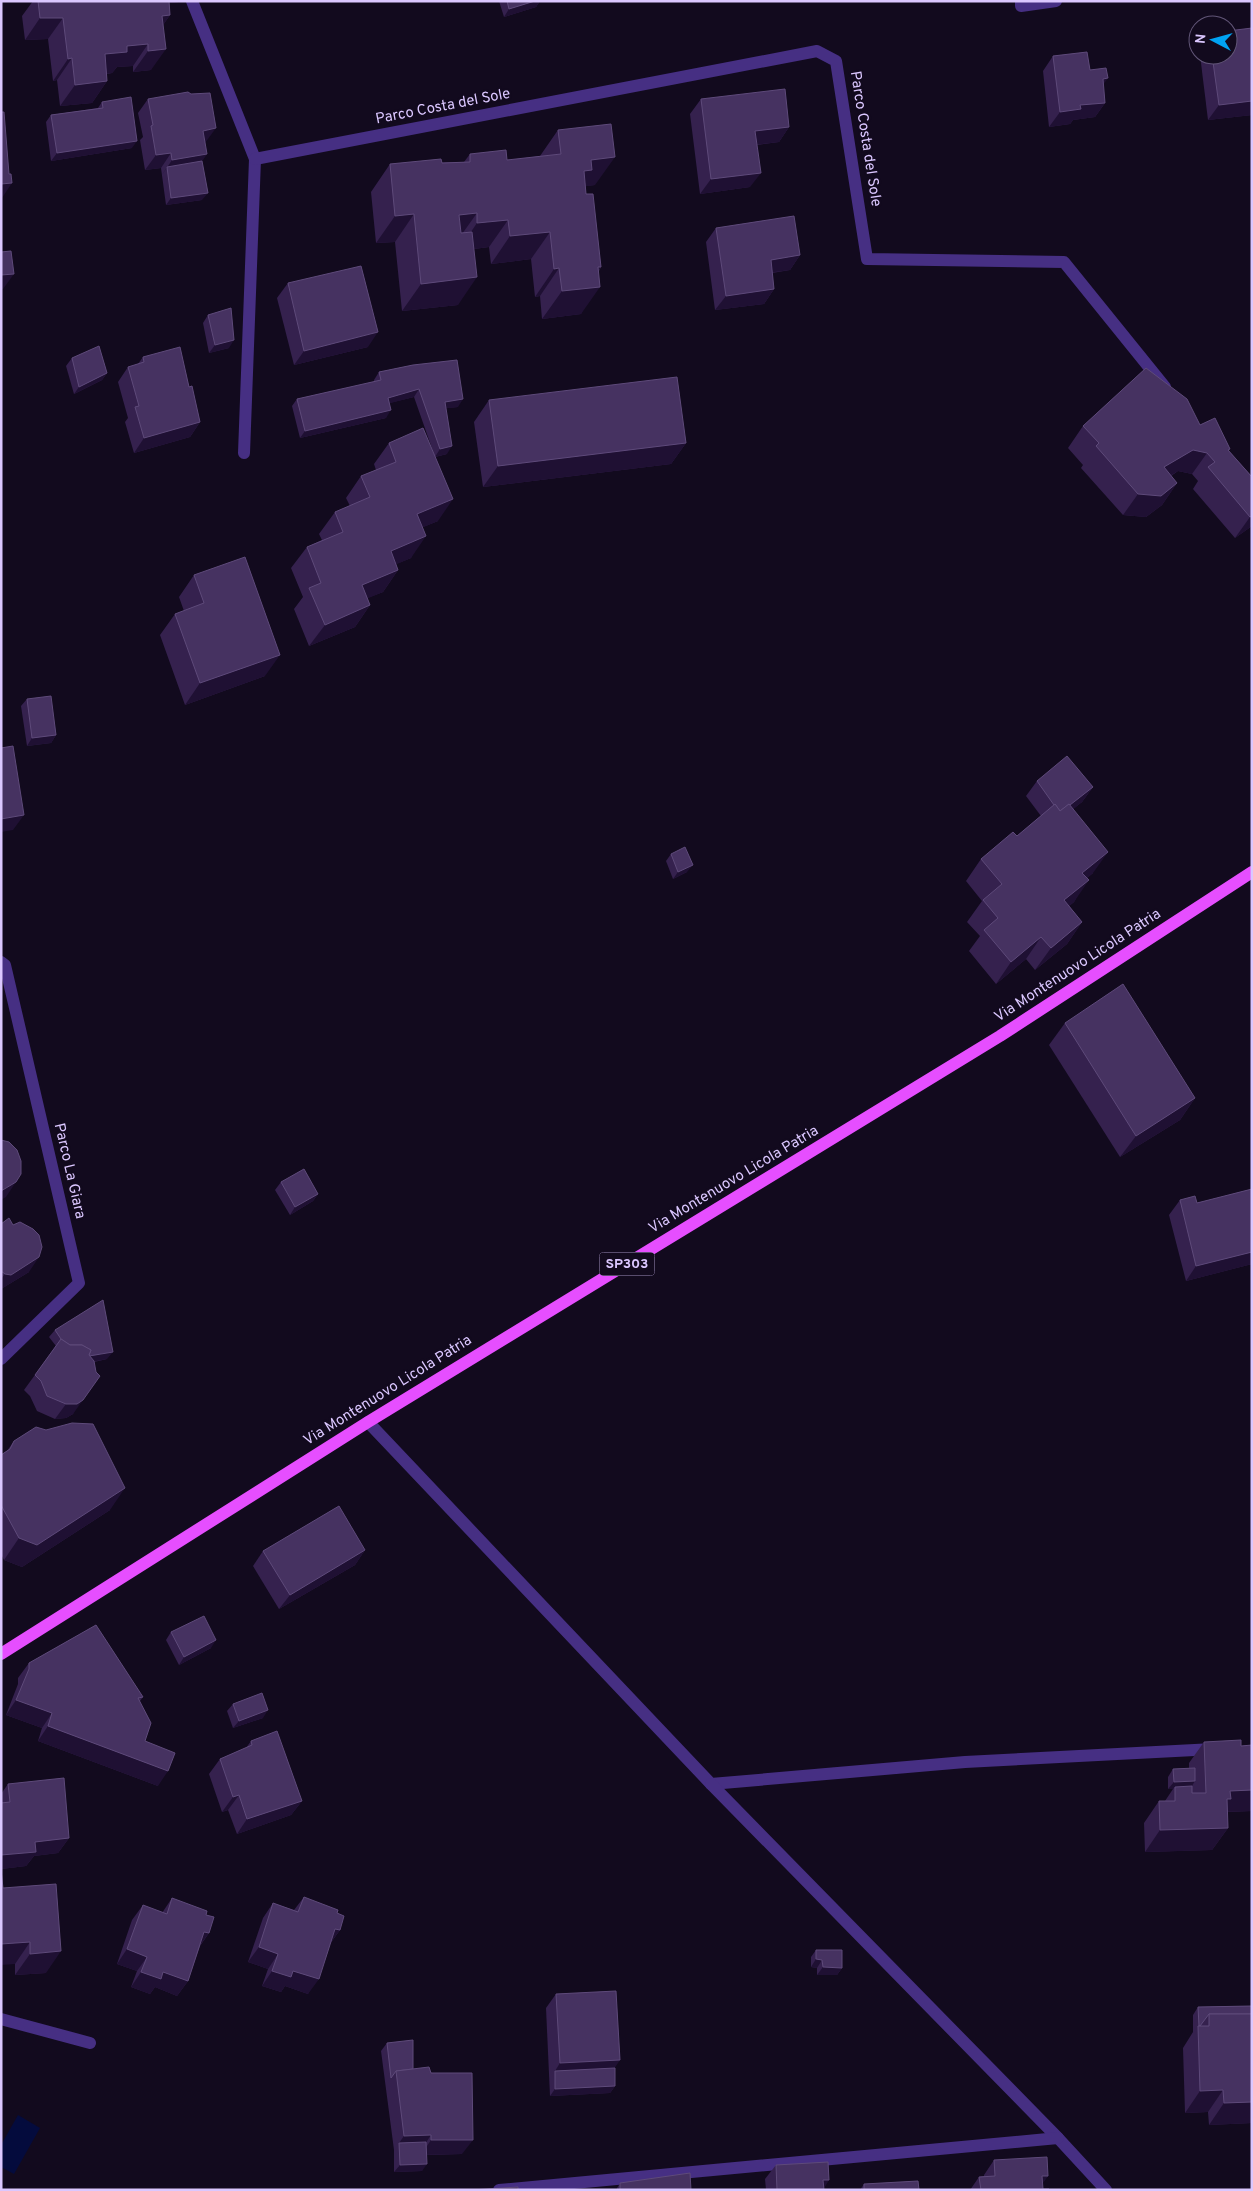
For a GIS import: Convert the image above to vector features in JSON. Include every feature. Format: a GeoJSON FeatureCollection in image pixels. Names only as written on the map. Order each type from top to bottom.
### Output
{"type":"FeatureCollection","features":[{"type":"Feature","properties":{"kind":"main road","name":"Via Montenuovo Licola Patria"},"geometry":{"type":"LineString","coordinates":[[1,1654],[368,1422],[1000,1036],[1252,872]]}},
{"type":"Feature","properties":{"kind":"street"},"geometry":{"type":"LineString","coordinates":[[192,1],[255,160],[244,453]]}},
{"type":"Feature","properties":{"kind":"street"},"geometry":{"type":"LineString","coordinates":[[1021,1],[1021,6],[1056,1]]}},
{"type":"Feature","properties":{"kind":"street","name":"Parco Costa del Sole"},"geometry":{"type":"LineString","coordinates":[[255,160],[817,51],[836,61],[867,259],[1064,262],[1170,394]]}},
{"type":"Feature","properties":{"kind":"street","name":"Parco La Giara"},"geometry":{"type":"LineString","coordinates":[[1,962],[5,965],[79,1283],[1,1359]]}},
{"type":"Feature","properties":{"kind":"street"},"geometry":{"type":"LineString","coordinates":[[368,1422],[711,1784],[1058,2138],[1106,2190]]}},
{"type":"Feature","properties":{"kind":"street"},"geometry":{"type":"LineString","coordinates":[[711,1784],[965,1762],[1222,1749]]}},
{"type":"Feature","properties":{"kind":"street"},"geometry":{"type":"LineString","coordinates":[[1,2019],[90,2043]]}},
{"type":"Feature","properties":{"kind":"street"},"geometry":{"type":"LineString","coordinates":[[499,2190],[1058,2138]]}},
{"type":"Feature","properties":{"kind":"shaded area"},"geometry":{"type":"Polygon","coordinates":[[[18,2115],[40,2128],[14,2174],[1,2167],[1,2145],[18,2115]]]}},
{"type":"Feature","properties":{"kind":"building"},"geometry":{"type":"Polygon","coordinates":[[[38,1],[169,1],[170,15],[162,16],[166,49],[148,51],[148,44],[127,46],[127,52],[105,54],[107,81],[75,85],[72,58],[68,59],[63,18],[40,18],[38,1]]]}},
{"type":"Feature","properties":{"kind":"building"},"geometry":{"type":"Polygon","coordinates":[[[507,1],[535,1],[509,9],[507,1]]]}},
{"type":"Feature","properties":{"kind":"building"},"geometry":{"type":"Polygon","coordinates":[[[1252,28],[1252,101],[1219,105],[1213,65],[1238,65],[1238,30],[1252,28]]]}},
{"type":"Feature","properties":{"kind":"building"},"geometry":{"type":"Polygon","coordinates":[[[1087,52],[1090,70],[1106,68],[1108,78],[1103,79],[1105,103],[1080,105],[1081,109],[1060,112],[1053,56],[1087,52]]]}},
{"type":"Feature","properties":{"kind":"building"},"geometry":{"type":"Polygon","coordinates":[[[785,89],[789,127],[755,131],[761,173],[711,179],[701,99],[785,89]]]}},
{"type":"Feature","properties":{"kind":"building"},"geometry":{"type":"Polygon","coordinates":[[[188,92],[191,94],[210,93],[216,128],[203,131],[207,154],[172,160],[171,153],[156,155],[148,99],[188,92]]]}},
{"type":"Feature","properties":{"kind":"building"},"geometry":{"type":"Polygon","coordinates":[[[131,97],[137,141],[57,153],[51,115],[103,108],[102,102],[131,97]]]}},
{"type":"Feature","properties":{"kind":"building"},"geometry":{"type":"Polygon","coordinates":[[[1,112],[4,112],[9,174],[11,174],[12,183],[1,184],[1,112]]]}},
{"type":"Feature","properties":{"kind":"building"},"geometry":{"type":"Polygon","coordinates":[[[611,124],[615,157],[591,160],[592,170],[584,171],[586,194],[593,194],[601,267],[598,267],[600,287],[562,291],[559,268],[554,269],[550,232],[510,236],[508,220],[477,223],[477,213],[459,215],[461,233],[472,232],[477,277],[421,284],[414,214],[395,216],[390,164],[441,159],[442,163],[470,162],[470,154],[506,150],[507,160],[561,154],[558,130],[611,124]]]}},
{"type":"Feature","properties":{"kind":"building"},"geometry":{"type":"Polygon","coordinates":[[[202,161],[208,193],[171,198],[167,167],[202,161]]]}},
{"type":"Feature","properties":{"kind":"building"},"geometry":{"type":"Polygon","coordinates":[[[794,216],[800,255],[771,260],[774,289],[726,296],[716,228],[794,216]]]}},
{"type":"Feature","properties":{"kind":"building"},"geometry":{"type":"Polygon","coordinates":[[[11,251],[14,274],[1,275],[1,252],[11,251]]]}},
{"type":"Feature","properties":{"kind":"building"},"geometry":{"type":"Polygon","coordinates":[[[361,266],[378,332],[304,351],[288,283],[361,266]]]}},
{"type":"Feature","properties":{"kind":"building"},"geometry":{"type":"Polygon","coordinates":[[[231,308],[234,340],[215,345],[208,315],[231,308]]]}},
{"type":"Feature","properties":{"kind":"building"},"geometry":{"type":"Polygon","coordinates":[[[99,346],[107,373],[79,387],[72,358],[99,346]]]}},
{"type":"Feature","properties":{"kind":"building"},"geometry":{"type":"Polygon","coordinates":[[[180,347],[189,387],[192,386],[200,422],[144,438],[135,407],[139,406],[128,367],[144,362],[143,357],[180,347]]]}},
{"type":"Feature","properties":{"kind":"building"},"geometry":{"type":"Polygon","coordinates":[[[457,360],[463,399],[445,402],[452,446],[440,449],[419,389],[388,398],[391,410],[305,431],[297,399],[381,380],[379,372],[413,365],[457,360]]]}},
{"type":"Feature","properties":{"kind":"building"},"geometry":{"type":"Polygon","coordinates":[[[1146,368],[1187,399],[1200,425],[1215,418],[1230,449],[1228,450],[1252,477],[1252,516],[1250,517],[1208,467],[1215,462],[1207,453],[1193,450],[1164,467],[1177,483],[1161,496],[1138,494],[1096,446],[1099,443],[1083,426],[1146,368]]]}},
{"type":"Feature","properties":{"kind":"building"},"geometry":{"type":"Polygon","coordinates":[[[677,377],[686,443],[498,466],[489,400],[677,377]]]}},
{"type":"Feature","properties":{"kind":"building"},"geometry":{"type":"Polygon","coordinates":[[[423,428],[453,499],[417,514],[426,536],[391,551],[398,570],[362,585],[370,605],[325,625],[309,588],[321,583],[307,547],[343,532],[335,512],[370,497],[361,476],[396,462],[389,443],[423,428]]]}},
{"type":"Feature","properties":{"kind":"building"},"geometry":{"type":"Polygon","coordinates":[[[245,557],[280,655],[200,683],[175,614],[204,603],[194,575],[245,557]]]}},
{"type":"Feature","properties":{"kind":"building"},"geometry":{"type":"Polygon","coordinates":[[[51,696],[56,735],[32,738],[27,699],[51,696]]]}},
{"type":"Feature","properties":{"kind":"building"},"geometry":{"type":"Polygon","coordinates":[[[13,746],[24,815],[1,819],[1,748],[13,746]]]}},
{"type":"Feature","properties":{"kind":"building"},"geometry":{"type":"Polygon","coordinates":[[[1067,756],[1093,787],[1060,811],[1037,781],[1067,756]]]}},
{"type":"Feature","properties":{"kind":"building"},"geometry":{"type":"Polygon","coordinates":[[[1055,804],[1060,811],[1069,804],[1108,852],[1082,873],[1089,880],[1064,900],[1082,922],[1051,948],[1041,937],[1011,962],[984,930],[998,918],[983,900],[1002,884],[981,859],[1013,832],[1017,836],[1055,804]]]}},
{"type":"Feature","properties":{"kind":"building"},"geometry":{"type":"Polygon","coordinates":[[[685,847],[693,865],[678,872],[671,854],[685,847]]]}},
{"type":"Feature","properties":{"kind":"building"},"geometry":{"type":"Polygon","coordinates":[[[1123,984],[1195,1098],[1136,1136],[1065,1023],[1123,984]]]}},
{"type":"Feature","properties":{"kind":"building"},"geometry":{"type":"Polygon","coordinates":[[[1,1140],[9,1142],[17,1150],[21,1161],[21,1174],[16,1182],[1,1191],[1,1140]]]}},
{"type":"Feature","properties":{"kind":"building"},"geometry":{"type":"Polygon","coordinates":[[[304,1169],[318,1194],[295,1207],[281,1182],[304,1169]]]}},
{"type":"Feature","properties":{"kind":"building"},"geometry":{"type":"Polygon","coordinates":[[[1252,1189],[1252,1252],[1196,1266],[1180,1200],[1195,1196],[1197,1203],[1252,1189]]]}},
{"type":"Feature","properties":{"kind":"building"},"geometry":{"type":"Polygon","coordinates":[[[9,1218],[13,1225],[20,1222],[33,1229],[39,1235],[42,1247],[39,1257],[11,1275],[1,1271],[1,1224],[9,1218]]]}},
{"type":"Feature","properties":{"kind":"building"},"geometry":{"type":"Polygon","coordinates":[[[103,1300],[113,1352],[89,1356],[91,1350],[82,1345],[70,1345],[61,1339],[55,1330],[103,1300]]]}},
{"type":"Feature","properties":{"kind":"building"},"geometry":{"type":"Polygon","coordinates":[[[61,1339],[70,1345],[82,1345],[91,1350],[89,1355],[94,1361],[96,1372],[100,1376],[83,1400],[77,1404],[66,1404],[47,1396],[41,1381],[35,1375],[61,1339]]]}},
{"type":"Feature","properties":{"kind":"building"},"geometry":{"type":"Polygon","coordinates":[[[72,1423],[93,1424],[125,1488],[37,1545],[19,1538],[1,1505],[1,1455],[10,1449],[14,1441],[36,1427],[46,1430],[72,1423]]]}},
{"type":"Feature","properties":{"kind":"building"},"geometry":{"type":"Polygon","coordinates":[[[339,1506],[365,1550],[290,1595],[263,1551],[339,1506]]]}},
{"type":"Feature","properties":{"kind":"building"},"geometry":{"type":"Polygon","coordinates":[[[204,1616],[216,1640],[184,1657],[171,1632],[204,1616]]]}},
{"type":"Feature","properties":{"kind":"building"},"geometry":{"type":"Polygon","coordinates":[[[96,1625],[143,1697],[138,1698],[151,1723],[145,1741],[175,1753],[168,1771],[48,1726],[52,1713],[16,1700],[29,1669],[29,1663],[96,1625]]]}},
{"type":"Feature","properties":{"kind":"building"},"geometry":{"type":"Polygon","coordinates":[[[262,1693],[268,1710],[239,1721],[233,1704],[262,1693]]]}},
{"type":"Feature","properties":{"kind":"building"},"geometry":{"type":"Polygon","coordinates":[[[277,1731],[302,1801],[247,1819],[239,1795],[233,1797],[220,1759],[252,1745],[251,1741],[277,1731]]]}},
{"type":"Feature","properties":{"kind":"building"},"geometry":{"type":"Polygon","coordinates":[[[1241,1740],[1241,1746],[1252,1745],[1252,1790],[1230,1791],[1231,1799],[1227,1799],[1228,1828],[1160,1830],[1159,1801],[1175,1801],[1175,1787],[1192,1786],[1192,1793],[1206,1793],[1204,1742],[1241,1740]]]}},
{"type":"Feature","properties":{"kind":"building"},"geometry":{"type":"Polygon","coordinates":[[[1195,1768],[1195,1781],[1174,1782],[1173,1769],[1195,1768]]]}},
{"type":"Feature","properties":{"kind":"building"},"geometry":{"type":"Polygon","coordinates":[[[64,1778],[69,1838],[35,1842],[36,1852],[1,1855],[1,1803],[10,1802],[8,1784],[64,1778]]]}},
{"type":"Feature","properties":{"kind":"building"},"geometry":{"type":"Polygon","coordinates":[[[1,1870],[3,1888],[56,1884],[61,1951],[30,1954],[30,1942],[1,1944],[1,1870]]]}},
{"type":"Feature","properties":{"kind":"building"},"geometry":{"type":"Polygon","coordinates":[[[304,1897],[338,1910],[337,1913],[344,1916],[340,1930],[335,1929],[319,1979],[293,1971],[291,1977],[272,1971],[278,1954],[259,1947],[273,1903],[298,1912],[304,1897]]]}},
{"type":"Feature","properties":{"kind":"building"},"geometry":{"type":"Polygon","coordinates":[[[172,1898],[207,1911],[206,1915],[214,1917],[209,1933],[204,1932],[188,1981],[163,1972],[161,1979],[141,1972],[147,1957],[127,1949],[143,1905],[167,1914],[172,1898]]]}},
{"type":"Feature","properties":{"kind":"building"},"geometry":{"type":"Polygon","coordinates":[[[816,1950],[842,1950],[842,1968],[823,1967],[822,1960],[816,1959],[816,1950]]]}},
{"type":"Feature","properties":{"kind":"building"},"geometry":{"type":"Polygon","coordinates":[[[616,1991],[620,2060],[560,2063],[556,1994],[616,1991]]]}},
{"type":"Feature","properties":{"kind":"building"},"geometry":{"type":"Polygon","coordinates":[[[1252,2006],[1252,2014],[1209,2014],[1199,2026],[1198,2007],[1252,2006]]]}},
{"type":"Feature","properties":{"kind":"building"},"geometry":{"type":"Polygon","coordinates":[[[1209,2014],[1252,2014],[1252,2102],[1224,2103],[1223,2090],[1200,2091],[1198,2026],[1209,2026],[1209,2014]]]}},
{"type":"Feature","properties":{"kind":"building"},"geometry":{"type":"Polygon","coordinates":[[[413,2040],[413,2069],[396,2071],[391,2078],[387,2043],[413,2040]]]}},
{"type":"Feature","properties":{"kind":"building"},"geometry":{"type":"Polygon","coordinates":[[[429,2067],[431,2073],[472,2073],[473,2140],[431,2140],[431,2135],[404,2136],[396,2071],[429,2067]]]}},
{"type":"Feature","properties":{"kind":"building"},"geometry":{"type":"Polygon","coordinates":[[[615,2068],[615,2086],[555,2089],[555,2071],[615,2068]]]}},
{"type":"Feature","properties":{"kind":"building"},"geometry":{"type":"Polygon","coordinates":[[[426,2142],[427,2164],[400,2165],[399,2143],[426,2142]]]}},
{"type":"Feature","properties":{"kind":"building"},"geometry":{"type":"Polygon","coordinates":[[[1047,2157],[1048,2176],[1042,2176],[1043,2189],[1049,2190],[981,2190],[979,2177],[995,2176],[994,2160],[1047,2157]]]}},
{"type":"Feature","properties":{"kind":"building"},"geometry":{"type":"Polygon","coordinates":[[[828,2162],[829,2180],[823,2180],[824,2190],[777,2190],[776,2165],[828,2162]]]}},
{"type":"Feature","properties":{"kind":"building"},"geometry":{"type":"Polygon","coordinates":[[[690,2173],[691,2190],[620,2190],[620,2183],[690,2173]]]}},
{"type":"Feature","properties":{"kind":"building"},"geometry":{"type":"Polygon","coordinates":[[[918,2181],[919,2190],[864,2190],[864,2184],[918,2181]]]}},
{"type":"Feature","properties":{"kind":"building"},"geometry":{"type":"Polygon","coordinates":[[[518,2187],[518,2190],[471,2190],[518,2187]]]}}]}
